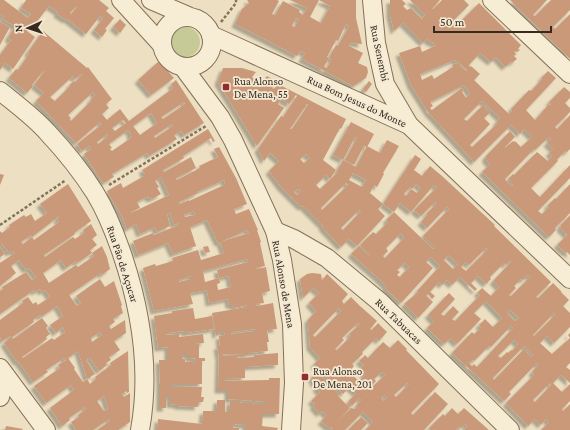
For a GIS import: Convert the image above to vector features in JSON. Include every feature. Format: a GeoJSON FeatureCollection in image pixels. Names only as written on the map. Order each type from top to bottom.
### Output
{"type":"FeatureCollection","features":[{"type":"Feature","properties":{"kind":"street"},"geometry":{"type":"LineString","coordinates":[[121,0],[162,45]]}},
{"type":"Feature","properties":{"kind":"street"},"geometry":{"type":"LineString","coordinates":[[151,0],[196,18],[203,23],[211,35],[211,49],[203,60],[197,64],[183,67],[169,60],[164,53],[162,36],[171,22],[188,16]]}},
{"type":"Feature","properties":{"kind":"street","name":"Rua Senembi"},"geometry":{"type":"LineString","coordinates":[[372,0],[376,43],[386,84],[409,124]]}},
{"type":"Feature","properties":{"kind":"street"},"geometry":{"type":"LineString","coordinates":[[492,0],[570,74]]}},
{"type":"Feature","properties":{"kind":"street","name":"Rua Bom Jesus do Monte"},"geometry":{"type":"LineString","coordinates":[[211,35],[409,124],[570,279]]}},
{"type":"Feature","properties":{"kind":"street","name":"Rua Alonso de Mena"},"geometry":{"type":"LineString","coordinates":[[183,67],[220,117],[233,140],[274,231],[282,260],[292,324],[294,383],[291,430]]}},
{"type":"Feature","properties":{"kind":"street","name":"Rua Pão de Açucar"},"geometry":{"type":"LineString","coordinates":[[0,91],[48,132],[95,193],[114,232],[136,300],[142,332],[145,375],[144,408],[140,430]]}},
{"type":"Feature","properties":{"kind":"street","name":"Rua Tabuacas"},"geometry":{"type":"LineString","coordinates":[[274,231],[294,239],[328,258],[380,302],[510,430]]}},
{"type":"Feature","properties":{"kind":"street"},"geometry":{"type":"LineString","coordinates":[[0,397],[2,371]]}},
{"type":"Feature","properties":{"kind":"street"},"geometry":{"type":"LineString","coordinates":[[2,371],[46,430]]}},
{"type":"Feature","properties":{"kind":"path"},"geometry":{"type":"LineString","coordinates":[[211,35],[236,3],[236,0]]}},
{"type":"Feature","properties":{"kind":"path"},"geometry":{"type":"LineString","coordinates":[[95,193],[220,117]]}},
{"type":"Feature","properties":{"kind":"path"},"geometry":{"type":"LineString","coordinates":[[0,225],[79,171]]}},
{"type":"Feature","properties":{"kind":"green space"},"geometry":{"type":"Polygon","coordinates":[[[185,27],[195,32],[200,42],[195,52],[185,57],[175,52],[170,42],[175,32],[185,27]]]}},
{"type":"Feature","properties":{"kind":"building"},"geometry":{"type":"Polygon","coordinates":[[[0,0],[4,0],[28,18],[31,14],[21,8],[26,0],[99,0],[109,8],[106,11],[114,18],[105,29],[107,30],[102,37],[94,30],[103,18],[100,16],[86,34],[67,19],[66,20],[57,14],[58,12],[49,6],[35,24],[33,23],[27,31],[35,37],[13,69],[5,63],[0,70],[0,55],[11,40],[8,38],[15,26],[2,19],[4,16],[0,14],[0,0]],[[76,6],[70,13],[71,14],[77,7],[76,6]]]}},
{"type":"Feature","properties":{"kind":"building"},"geometry":{"type":"Polygon","coordinates":[[[247,0],[277,0],[279,1],[272,14],[275,15],[283,1],[300,10],[299,12],[303,15],[307,8],[290,0],[319,0],[356,0],[356,18],[362,44],[350,43],[349,46],[363,53],[358,63],[367,67],[368,72],[366,78],[353,86],[302,59],[305,53],[300,51],[297,56],[235,24],[242,9],[249,3],[247,0]],[[319,0],[310,17],[321,23],[330,6],[319,0]],[[296,18],[292,26],[295,27],[299,19],[296,18]],[[346,24],[338,41],[336,40],[327,57],[329,58],[336,45],[338,46],[349,26],[346,24]],[[329,58],[324,67],[327,68],[332,59],[329,58]]]}},
{"type":"Feature","properties":{"kind":"building"},"geometry":{"type":"Polygon","coordinates":[[[390,0],[402,0],[406,4],[403,6],[407,10],[411,8],[422,19],[425,15],[410,0],[440,0],[433,9],[442,0],[464,0],[469,5],[448,26],[450,28],[456,23],[458,24],[479,3],[521,45],[518,49],[520,50],[514,52],[516,54],[514,56],[517,59],[505,67],[496,57],[491,62],[480,53],[469,65],[480,74],[474,80],[509,114],[512,111],[511,109],[529,90],[531,91],[548,71],[556,78],[526,110],[535,120],[549,104],[550,106],[551,104],[549,102],[564,87],[570,92],[570,98],[565,103],[570,108],[570,112],[555,127],[557,129],[570,115],[570,149],[566,153],[565,151],[557,160],[558,161],[531,188],[540,197],[570,165],[570,178],[538,211],[542,214],[549,207],[547,206],[570,184],[570,213],[555,228],[556,230],[549,237],[482,172],[490,164],[486,160],[486,156],[510,131],[515,137],[505,148],[513,141],[521,147],[532,137],[524,129],[520,134],[511,125],[474,162],[428,112],[411,85],[399,53],[420,46],[422,52],[435,46],[433,42],[431,43],[427,39],[423,43],[403,23],[394,31],[390,15],[390,0]],[[455,60],[420,74],[422,80],[432,75],[434,79],[453,67],[452,65],[457,63],[455,60]],[[458,62],[457,63],[466,71],[467,70],[458,62]],[[464,85],[430,102],[433,106],[430,108],[432,110],[462,88],[464,90],[462,92],[466,98],[470,93],[464,85]],[[482,101],[464,119],[467,121],[483,105],[490,113],[484,118],[490,124],[470,145],[472,147],[497,124],[496,123],[500,118],[482,101]],[[549,137],[535,150],[534,149],[505,179],[512,186],[513,184],[508,179],[537,152],[548,161],[552,156],[549,153],[553,149],[547,143],[551,139],[549,137]]]}},
{"type":"Feature","properties":{"kind":"building"},"geometry":{"type":"Polygon","coordinates":[[[510,0],[547,0],[533,15],[535,16],[551,0],[570,0],[570,10],[553,27],[555,29],[570,14],[570,59],[510,0]]]}},
{"type":"Feature","properties":{"kind":"building"},"geometry":{"type":"Polygon","coordinates":[[[120,19],[126,25],[120,33],[113,27],[120,19]]]}},
{"type":"Feature","properties":{"kind":"building"},"geometry":{"type":"Polygon","coordinates":[[[0,22],[10,27],[0,45],[0,22]]]}},
{"type":"Feature","properties":{"kind":"building"},"geometry":{"type":"Polygon","coordinates":[[[43,31],[87,68],[88,67],[112,99],[106,104],[109,108],[102,114],[107,120],[120,109],[129,121],[173,88],[171,84],[176,80],[204,123],[184,135],[181,131],[174,135],[177,139],[149,156],[147,153],[112,174],[114,177],[103,183],[84,154],[91,149],[89,146],[82,151],[77,144],[102,124],[100,122],[76,143],[36,101],[44,93],[34,85],[44,72],[43,71],[27,93],[9,78],[16,69],[18,70],[29,54],[28,52],[43,31]],[[81,74],[75,79],[73,76],[50,97],[55,101],[70,86],[69,85],[74,81],[75,82],[82,75],[81,74]],[[93,92],[68,115],[71,118],[71,121],[91,101],[90,100],[95,95],[93,92]],[[184,102],[161,117],[163,119],[185,104],[184,102]],[[151,113],[133,126],[140,135],[157,123],[151,113]],[[123,120],[112,128],[115,131],[126,123],[123,120]],[[172,124],[154,136],[155,138],[173,126],[172,124]],[[128,130],[109,144],[112,148],[110,149],[112,151],[131,138],[131,134],[128,130]],[[107,134],[97,142],[98,144],[108,136],[107,134]]]}},
{"type":"Feature","properties":{"kind":"building"},"geometry":{"type":"Polygon","coordinates":[[[159,61],[174,78],[151,95],[138,80],[159,61]]]}},
{"type":"Feature","properties":{"kind":"building"},"geometry":{"type":"Polygon","coordinates":[[[223,68],[242,68],[256,72],[252,77],[259,85],[267,76],[277,82],[272,88],[274,89],[278,84],[346,119],[323,160],[336,170],[330,179],[326,175],[316,185],[320,189],[338,172],[337,171],[343,160],[356,167],[367,146],[380,153],[387,140],[399,146],[383,173],[384,174],[377,187],[374,185],[370,193],[383,204],[378,209],[385,216],[357,246],[349,239],[341,247],[303,206],[301,207],[281,187],[269,171],[279,161],[270,153],[264,161],[258,149],[297,96],[296,95],[289,104],[281,99],[278,104],[284,108],[257,146],[218,82],[223,68]],[[307,104],[290,129],[292,129],[308,105],[307,104]],[[306,154],[300,159],[304,163],[310,158],[306,154]],[[353,173],[349,180],[362,187],[366,180],[353,173]],[[346,183],[321,208],[322,210],[348,185],[346,183]],[[298,189],[294,192],[297,195],[301,191],[298,189]],[[359,210],[341,228],[343,230],[361,211],[359,210]]]}},
{"type":"Feature","properties":{"kind":"building"},"geometry":{"type":"Polygon","coordinates":[[[369,81],[372,84],[366,92],[363,89],[369,81]]]}},
{"type":"Feature","properties":{"kind":"building"},"geometry":{"type":"Polygon","coordinates":[[[351,122],[374,134],[367,147],[364,146],[354,165],[345,160],[357,138],[355,137],[343,160],[333,155],[351,122]]]}},
{"type":"Feature","properties":{"kind":"building"},"geometry":{"type":"Polygon","coordinates":[[[208,129],[215,141],[213,142],[211,138],[183,156],[184,158],[163,170],[164,172],[191,157],[196,168],[176,178],[177,180],[200,168],[199,166],[218,157],[214,149],[219,147],[236,178],[247,204],[234,209],[236,214],[249,209],[258,230],[265,266],[256,268],[266,267],[270,291],[262,293],[264,303],[256,304],[257,306],[273,303],[277,329],[267,330],[269,342],[267,342],[268,351],[248,353],[248,355],[222,354],[223,356],[237,355],[237,358],[278,353],[278,365],[245,367],[245,378],[226,379],[225,381],[269,380],[269,378],[280,378],[279,414],[263,414],[262,426],[278,428],[277,430],[246,430],[246,425],[234,424],[233,428],[239,428],[239,430],[157,430],[158,419],[202,424],[203,411],[216,411],[217,400],[225,400],[225,412],[229,412],[230,401],[249,403],[249,401],[252,402],[252,404],[267,404],[267,402],[228,399],[228,390],[218,390],[219,357],[217,346],[220,346],[219,336],[225,335],[224,332],[220,332],[216,336],[212,313],[247,307],[247,305],[234,308],[233,305],[229,305],[228,299],[209,303],[207,290],[190,293],[193,304],[154,311],[143,268],[173,261],[172,258],[198,250],[201,260],[224,253],[220,242],[218,243],[207,220],[190,227],[196,246],[173,254],[168,243],[138,255],[133,241],[153,233],[154,235],[179,225],[179,223],[174,225],[170,213],[167,214],[170,226],[157,232],[155,227],[140,234],[136,224],[127,229],[122,216],[107,191],[121,183],[123,188],[144,176],[145,174],[142,170],[208,129]],[[161,177],[155,181],[159,187],[157,188],[161,194],[152,199],[149,199],[148,196],[137,202],[140,208],[131,213],[169,195],[161,177]],[[224,180],[197,192],[198,193],[179,202],[179,204],[224,185],[224,180]],[[194,211],[184,215],[185,217],[195,215],[194,211]],[[247,230],[221,242],[249,233],[247,230]],[[247,259],[203,271],[205,282],[219,278],[217,270],[248,262],[247,259]],[[191,276],[179,280],[179,282],[191,279],[191,276]],[[229,276],[219,278],[220,283],[217,284],[218,290],[231,287],[229,276]],[[255,329],[231,332],[231,334],[255,331],[255,329]]]}},
{"type":"Feature","properties":{"kind":"building"},"geometry":{"type":"Polygon","coordinates":[[[415,155],[421,159],[414,170],[422,176],[430,166],[495,225],[494,226],[551,282],[536,297],[538,298],[553,283],[569,300],[563,306],[570,313],[570,327],[554,343],[547,336],[540,343],[552,354],[570,338],[570,363],[566,367],[570,370],[570,383],[561,375],[553,383],[562,392],[570,384],[570,401],[562,409],[563,411],[570,404],[570,430],[541,430],[549,422],[546,419],[541,425],[535,419],[528,426],[506,403],[534,375],[532,372],[538,365],[537,363],[509,392],[511,394],[504,401],[452,353],[472,332],[474,334],[481,328],[479,325],[485,319],[493,327],[502,318],[486,301],[474,313],[481,319],[457,344],[451,338],[444,344],[427,328],[434,321],[428,315],[449,293],[455,299],[441,314],[444,316],[453,306],[459,312],[452,319],[455,321],[480,295],[477,293],[482,288],[491,296],[499,287],[493,281],[511,262],[510,260],[506,265],[504,263],[490,277],[491,279],[486,284],[478,276],[471,283],[477,289],[475,291],[460,277],[452,285],[447,280],[442,285],[439,282],[430,292],[435,296],[432,299],[428,294],[426,296],[433,302],[418,318],[404,304],[418,292],[417,291],[440,266],[431,257],[426,262],[433,268],[401,303],[385,288],[386,286],[378,278],[351,254],[359,246],[368,255],[369,254],[360,245],[373,232],[376,234],[388,222],[386,220],[394,212],[383,204],[415,155]],[[416,184],[412,189],[410,187],[404,194],[406,196],[411,189],[417,193],[421,188],[416,184]],[[434,185],[411,212],[400,203],[394,212],[433,249],[435,248],[423,236],[449,209],[447,207],[427,228],[421,222],[427,215],[426,214],[437,203],[435,202],[421,216],[414,210],[437,187],[434,185]],[[401,233],[386,248],[388,251],[383,256],[385,258],[404,238],[401,233]],[[486,248],[469,265],[466,262],[461,267],[466,271],[488,249],[486,248]],[[448,255],[444,260],[453,269],[458,264],[448,255]],[[405,263],[397,270],[400,272],[397,275],[400,277],[409,267],[405,263]],[[528,275],[514,286],[516,288],[509,295],[511,296],[530,277],[528,275]],[[510,310],[507,313],[515,321],[519,318],[510,310]],[[554,313],[533,335],[534,336],[555,315],[554,313]],[[511,326],[491,347],[489,346],[474,361],[473,360],[469,363],[472,366],[474,364],[477,367],[513,328],[511,326]],[[514,340],[498,356],[501,358],[507,352],[512,351],[518,344],[514,340]],[[524,346],[493,378],[494,380],[524,349],[531,357],[533,355],[524,346]],[[550,383],[533,400],[535,402],[551,385],[550,383]]]}},
{"type":"Feature","properties":{"kind":"building"},"geometry":{"type":"Polygon","coordinates":[[[0,174],[4,175],[0,185],[0,174]]]}},
{"type":"Feature","properties":{"kind":"building"},"geometry":{"type":"Polygon","coordinates":[[[68,184],[91,221],[44,255],[45,257],[73,237],[75,239],[84,233],[83,230],[91,224],[97,235],[92,239],[97,245],[90,250],[92,253],[102,246],[107,257],[110,269],[102,275],[101,273],[69,295],[77,306],[81,303],[76,296],[100,279],[105,287],[114,281],[122,305],[123,313],[113,319],[115,322],[109,326],[111,329],[125,320],[126,333],[114,341],[120,350],[109,357],[111,360],[99,371],[90,358],[86,360],[95,374],[87,379],[90,384],[96,379],[95,377],[111,365],[110,363],[128,351],[129,392],[127,393],[126,391],[122,394],[124,397],[130,393],[130,422],[118,430],[97,430],[110,421],[109,419],[93,430],[76,430],[71,422],[79,417],[78,415],[86,409],[85,407],[69,418],[70,420],[62,426],[50,408],[74,390],[71,385],[46,403],[34,386],[60,368],[58,365],[66,360],[64,358],[46,370],[48,372],[33,382],[4,343],[11,337],[10,336],[2,341],[0,337],[0,320],[23,303],[22,301],[28,297],[33,304],[36,302],[38,305],[50,297],[45,290],[42,292],[40,289],[35,292],[34,290],[0,314],[0,291],[3,289],[2,287],[26,272],[32,280],[36,277],[29,268],[26,270],[19,260],[11,266],[16,273],[0,286],[0,263],[15,253],[13,251],[9,253],[2,244],[0,245],[0,231],[2,233],[10,227],[9,225],[24,215],[26,217],[31,214],[35,221],[47,213],[40,204],[68,184]],[[59,216],[32,237],[34,240],[59,222],[57,219],[59,216]],[[31,235],[21,242],[23,244],[32,237],[31,235]],[[92,253],[66,268],[61,260],[43,273],[49,283],[76,265],[78,267],[94,256],[92,253]],[[57,306],[41,317],[40,315],[33,320],[34,322],[12,337],[13,339],[42,318],[48,326],[46,328],[50,334],[46,337],[47,339],[22,357],[23,358],[52,338],[54,340],[65,332],[63,327],[56,333],[50,325],[63,316],[57,306]],[[100,332],[91,338],[92,342],[102,335],[100,332]],[[78,351],[68,358],[83,382],[87,379],[78,351]],[[104,396],[97,401],[104,411],[108,409],[104,396]]]}},
{"type":"Feature","properties":{"kind":"building"},"geometry":{"type":"Polygon","coordinates":[[[570,215],[570,255],[557,245],[567,235],[560,228],[560,226],[570,215]]]}},
{"type":"Feature","properties":{"kind":"building"},"geometry":{"type":"Polygon","coordinates":[[[208,246],[210,252],[205,253],[203,247],[208,246]]]}},
{"type":"Feature","properties":{"kind":"building"},"geometry":{"type":"Polygon","coordinates":[[[0,247],[5,254],[0,257],[0,247]]]}},
{"type":"Feature","properties":{"kind":"building"},"geometry":{"type":"Polygon","coordinates":[[[307,274],[321,274],[322,280],[327,274],[348,294],[342,301],[344,304],[351,297],[377,321],[370,329],[372,330],[378,323],[387,332],[379,341],[376,338],[362,352],[363,354],[352,364],[354,366],[349,372],[359,381],[365,375],[359,369],[364,365],[359,361],[365,355],[368,358],[383,342],[390,348],[398,340],[439,384],[411,413],[413,415],[435,392],[448,404],[424,430],[365,430],[373,422],[363,412],[345,430],[331,430],[333,428],[331,427],[330,429],[321,421],[327,415],[322,411],[320,414],[313,406],[315,404],[311,401],[320,392],[316,388],[318,386],[311,378],[317,372],[339,394],[338,396],[350,408],[337,422],[351,408],[355,409],[361,400],[359,398],[352,406],[348,402],[356,393],[348,386],[343,394],[332,383],[331,385],[326,380],[328,378],[314,364],[320,358],[310,347],[308,320],[316,311],[309,303],[319,293],[313,288],[303,298],[300,279],[307,274]],[[339,308],[313,335],[315,337],[341,311],[339,308]],[[358,323],[342,338],[344,340],[335,349],[337,350],[351,336],[349,334],[360,324],[358,323]],[[382,372],[374,379],[376,381],[370,387],[371,388],[385,375],[382,372]],[[407,383],[394,395],[396,397],[409,384],[407,383]],[[385,395],[381,398],[384,401],[387,397],[385,395]]]}},
{"type":"Feature","properties":{"kind":"building"},"geometry":{"type":"Polygon","coordinates":[[[193,308],[195,319],[212,316],[214,329],[185,333],[185,331],[166,333],[166,335],[179,334],[179,337],[203,334],[204,343],[194,344],[199,345],[199,358],[205,358],[205,361],[202,361],[202,384],[170,384],[170,386],[202,387],[201,397],[204,397],[203,402],[198,402],[198,407],[170,404],[170,395],[167,395],[166,408],[160,408],[159,360],[168,360],[168,347],[158,348],[154,316],[172,313],[172,311],[193,308]],[[182,355],[182,359],[185,359],[185,362],[193,361],[193,364],[195,364],[195,358],[189,359],[189,355],[182,355]]]}},
{"type":"Feature","properties":{"kind":"building"},"geometry":{"type":"Polygon","coordinates":[[[452,408],[458,414],[464,408],[489,430],[464,430],[467,426],[465,424],[456,430],[430,430],[429,428],[443,414],[445,416],[452,408]]]}},
{"type":"Feature","properties":{"kind":"building"},"geometry":{"type":"Polygon","coordinates":[[[361,417],[368,423],[361,430],[348,430],[361,417]]]}},
{"type":"Feature","properties":{"kind":"building"},"geometry":{"type":"Polygon","coordinates":[[[6,426],[23,429],[5,430],[6,426]]]}},
{"type":"Feature","properties":{"kind":"place","name":"Rua Alonso De Mena, 55"},"geometry":{"type":"Point","coordinates":[226,87]}},
{"type":"Feature","properties":{"kind":"place","name":"Rua Alonso De Mena, 201"},"geometry":{"type":"Point","coordinates":[305,377]}}]}
